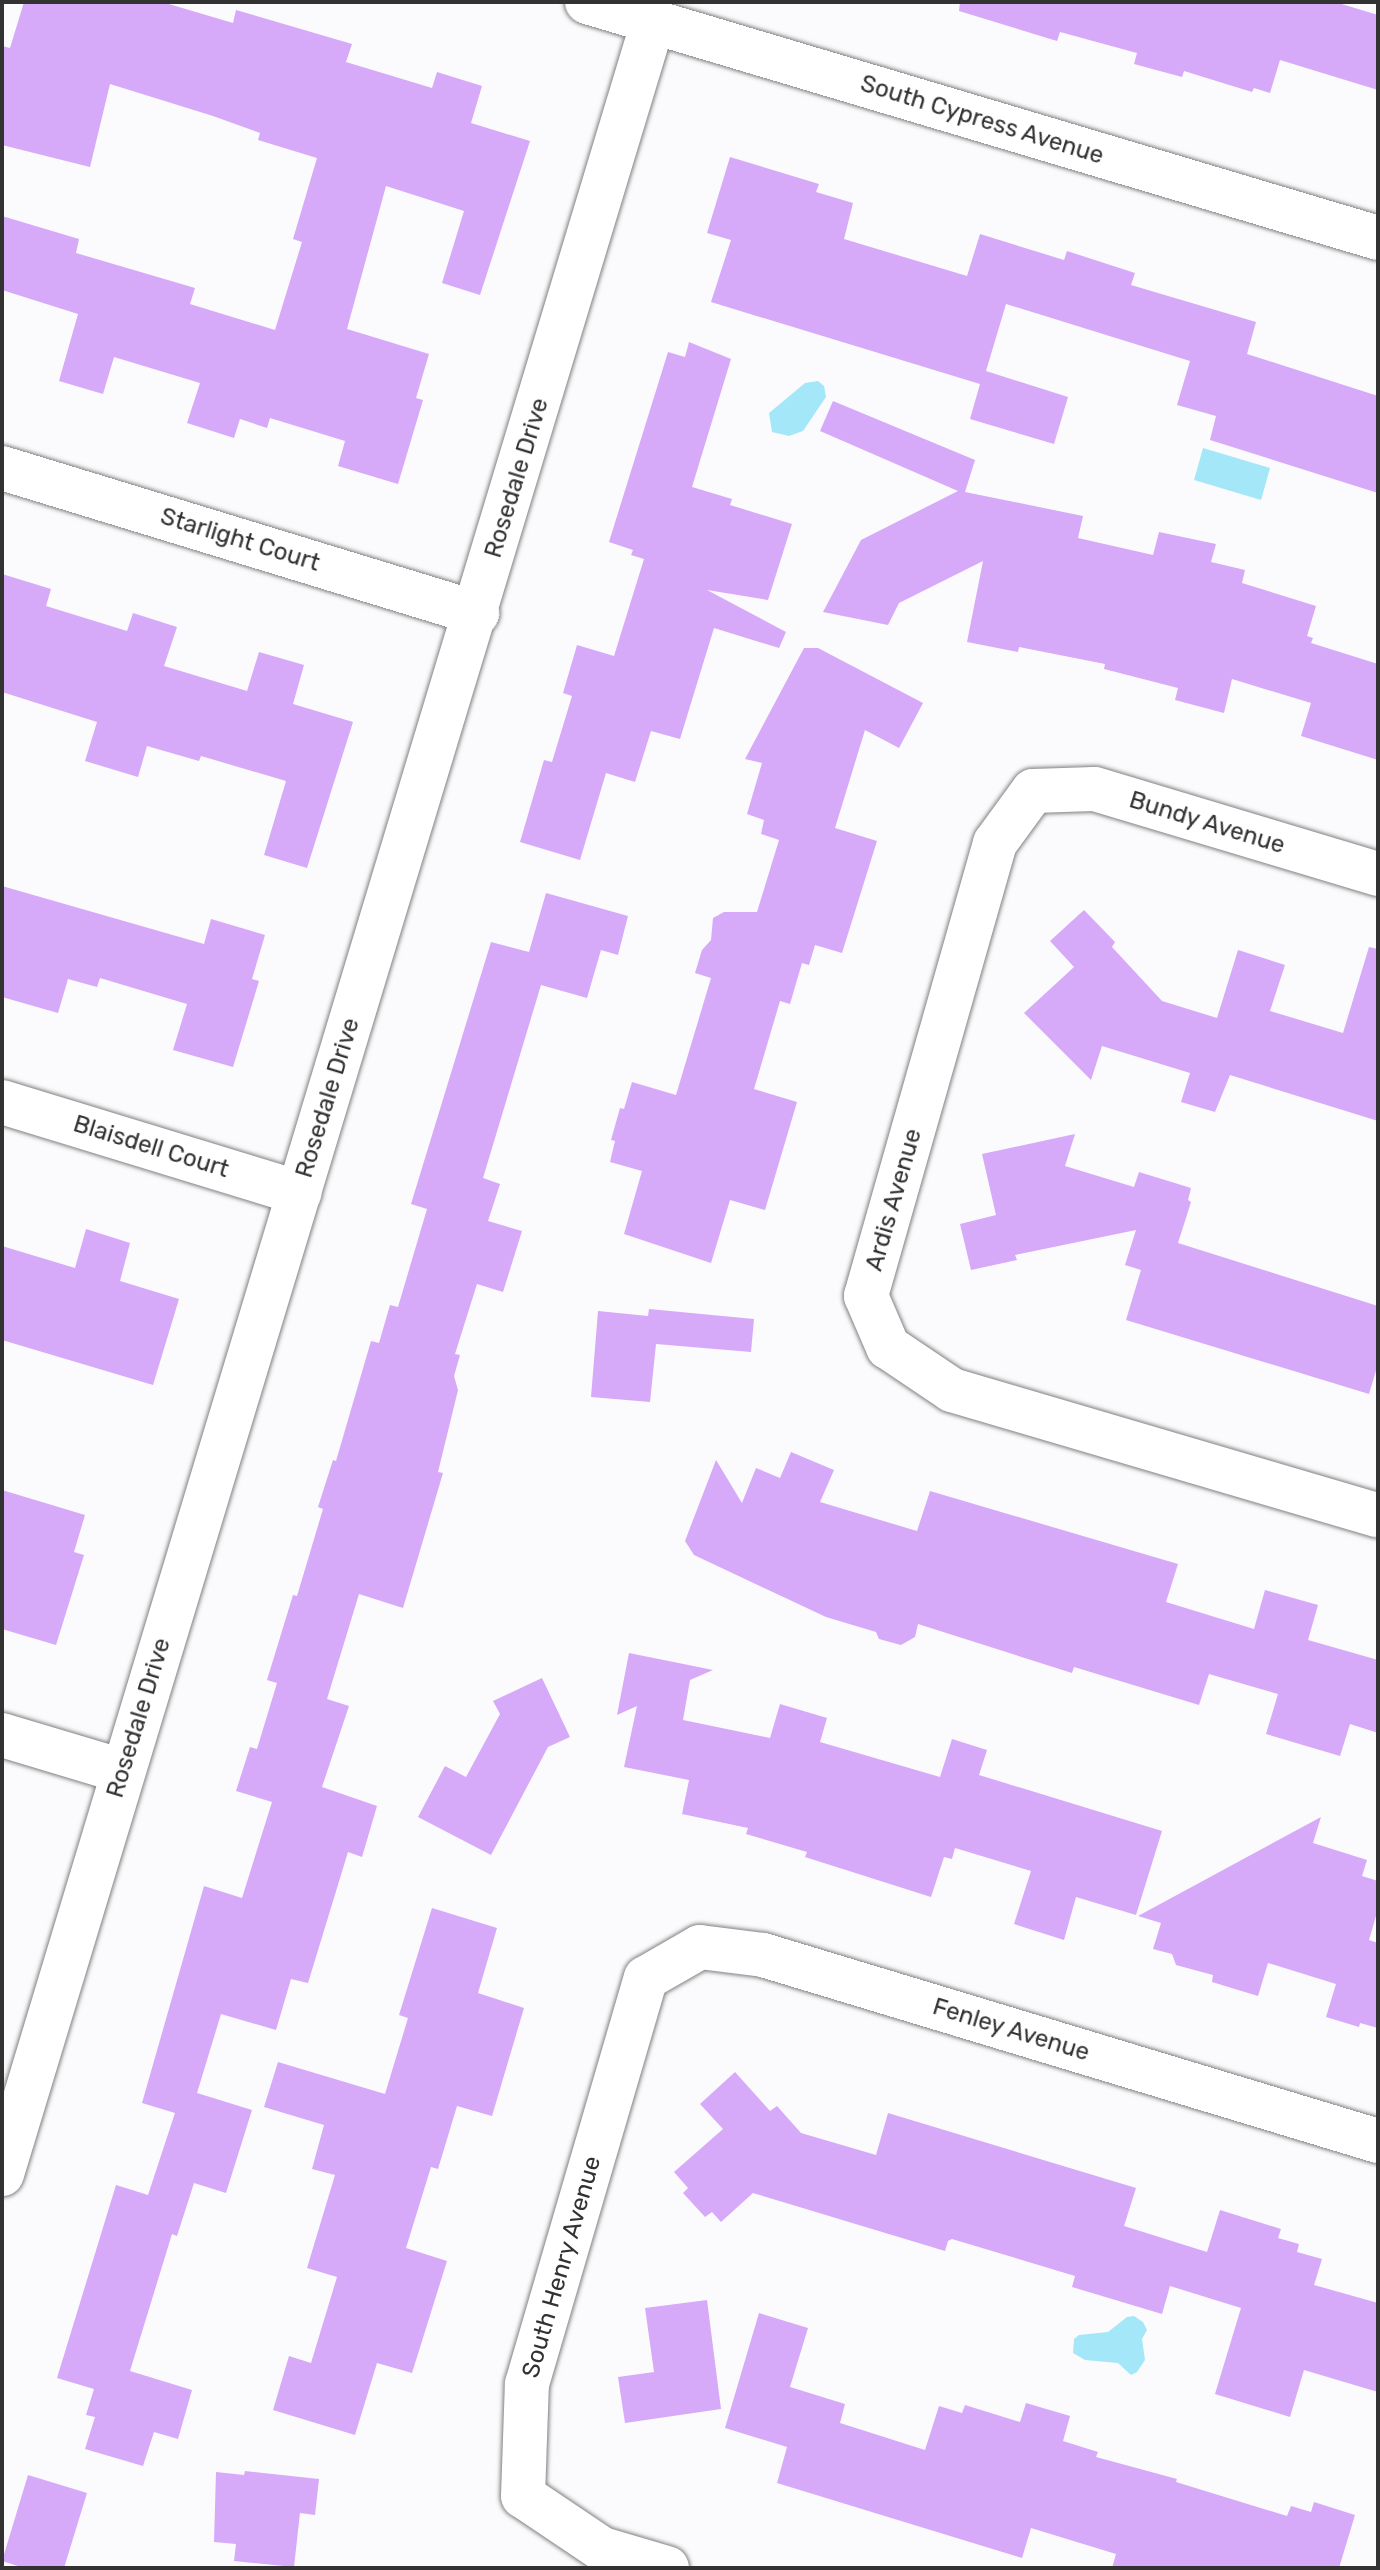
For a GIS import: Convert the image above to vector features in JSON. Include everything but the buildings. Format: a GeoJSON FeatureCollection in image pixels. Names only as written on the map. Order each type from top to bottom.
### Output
{"type":"FeatureCollection","features":[{"type":"Feature","properties":{"kind":"street","name":"South Cypress Avenue"},"geometry":{"type":"LineString","coordinates":[[587,2],[1378,238]]}},
{"type":"Feature","properties":{"kind":"street","name":"Rosedale Drive"},"geometry":{"type":"LineString","coordinates":[[2,2174],[122,1771],[477,613],[653,22]]}},
{"type":"Feature","properties":{"kind":"street","name":"Starlight Court"},"geometry":{"type":"LineString","coordinates":[[2,468],[477,613]]}},
{"type":"Feature","properties":{"kind":"street","name":"Bundy Avenue"},"geometry":{"type":"LineString","coordinates":[[1033,791],[1094,789],[1378,874]]}},
{"type":"Feature","properties":{"kind":"street","name":"Ardis Avenue"},"geometry":{"type":"LineString","coordinates":[[1033,791],[995,843],[866,1296],[888,1347],[952,1390],[1378,1515]]}},
{"type":"Feature","properties":{"kind":"street","name":"Blaisdell Court"},"geometry":{"type":"LineString","coordinates":[[2,1102],[299,1193]]}},
{"type":"Feature","properties":{"kind":"street"},"geometry":{"type":"LineString","coordinates":[[2,1735],[122,1771]]}},
{"type":"Feature","properties":{"kind":"street","name":"Fenley Avenue"},"geometry":{"type":"LineString","coordinates":[[646,1978],[700,1947],[763,1955],[1378,2141]]}},
{"type":"Feature","properties":{"kind":"street","name":"South Henry Avenue"},"geometry":{"type":"LineString","coordinates":[[646,1978],[527,2384],[523,2496],[602,2549],[667,2568]]}},
{"type":"Feature","properties":{"kind":"water"},"geometry":{"type":"Polygon","coordinates":[[[818,381],[824,386],[826,397],[803,431],[789,436],[772,432],[769,413],[805,383],[818,381]]]}},
{"type":"Feature","properties":{"kind":"water"},"geometry":{"type":"Polygon","coordinates":[[[1203,448],[1270,468],[1261,500],[1194,480],[1203,448]]]}},
{"type":"Feature","properties":{"kind":"water"},"geometry":{"type":"Polygon","coordinates":[[[1134,2316],[1143,2322],[1147,2330],[1142,2339],[1145,2360],[1137,2372],[1131,2375],[1118,2363],[1085,2360],[1073,2353],[1074,2339],[1079,2335],[1108,2332],[1127,2317],[1134,2316]]]}}]}
